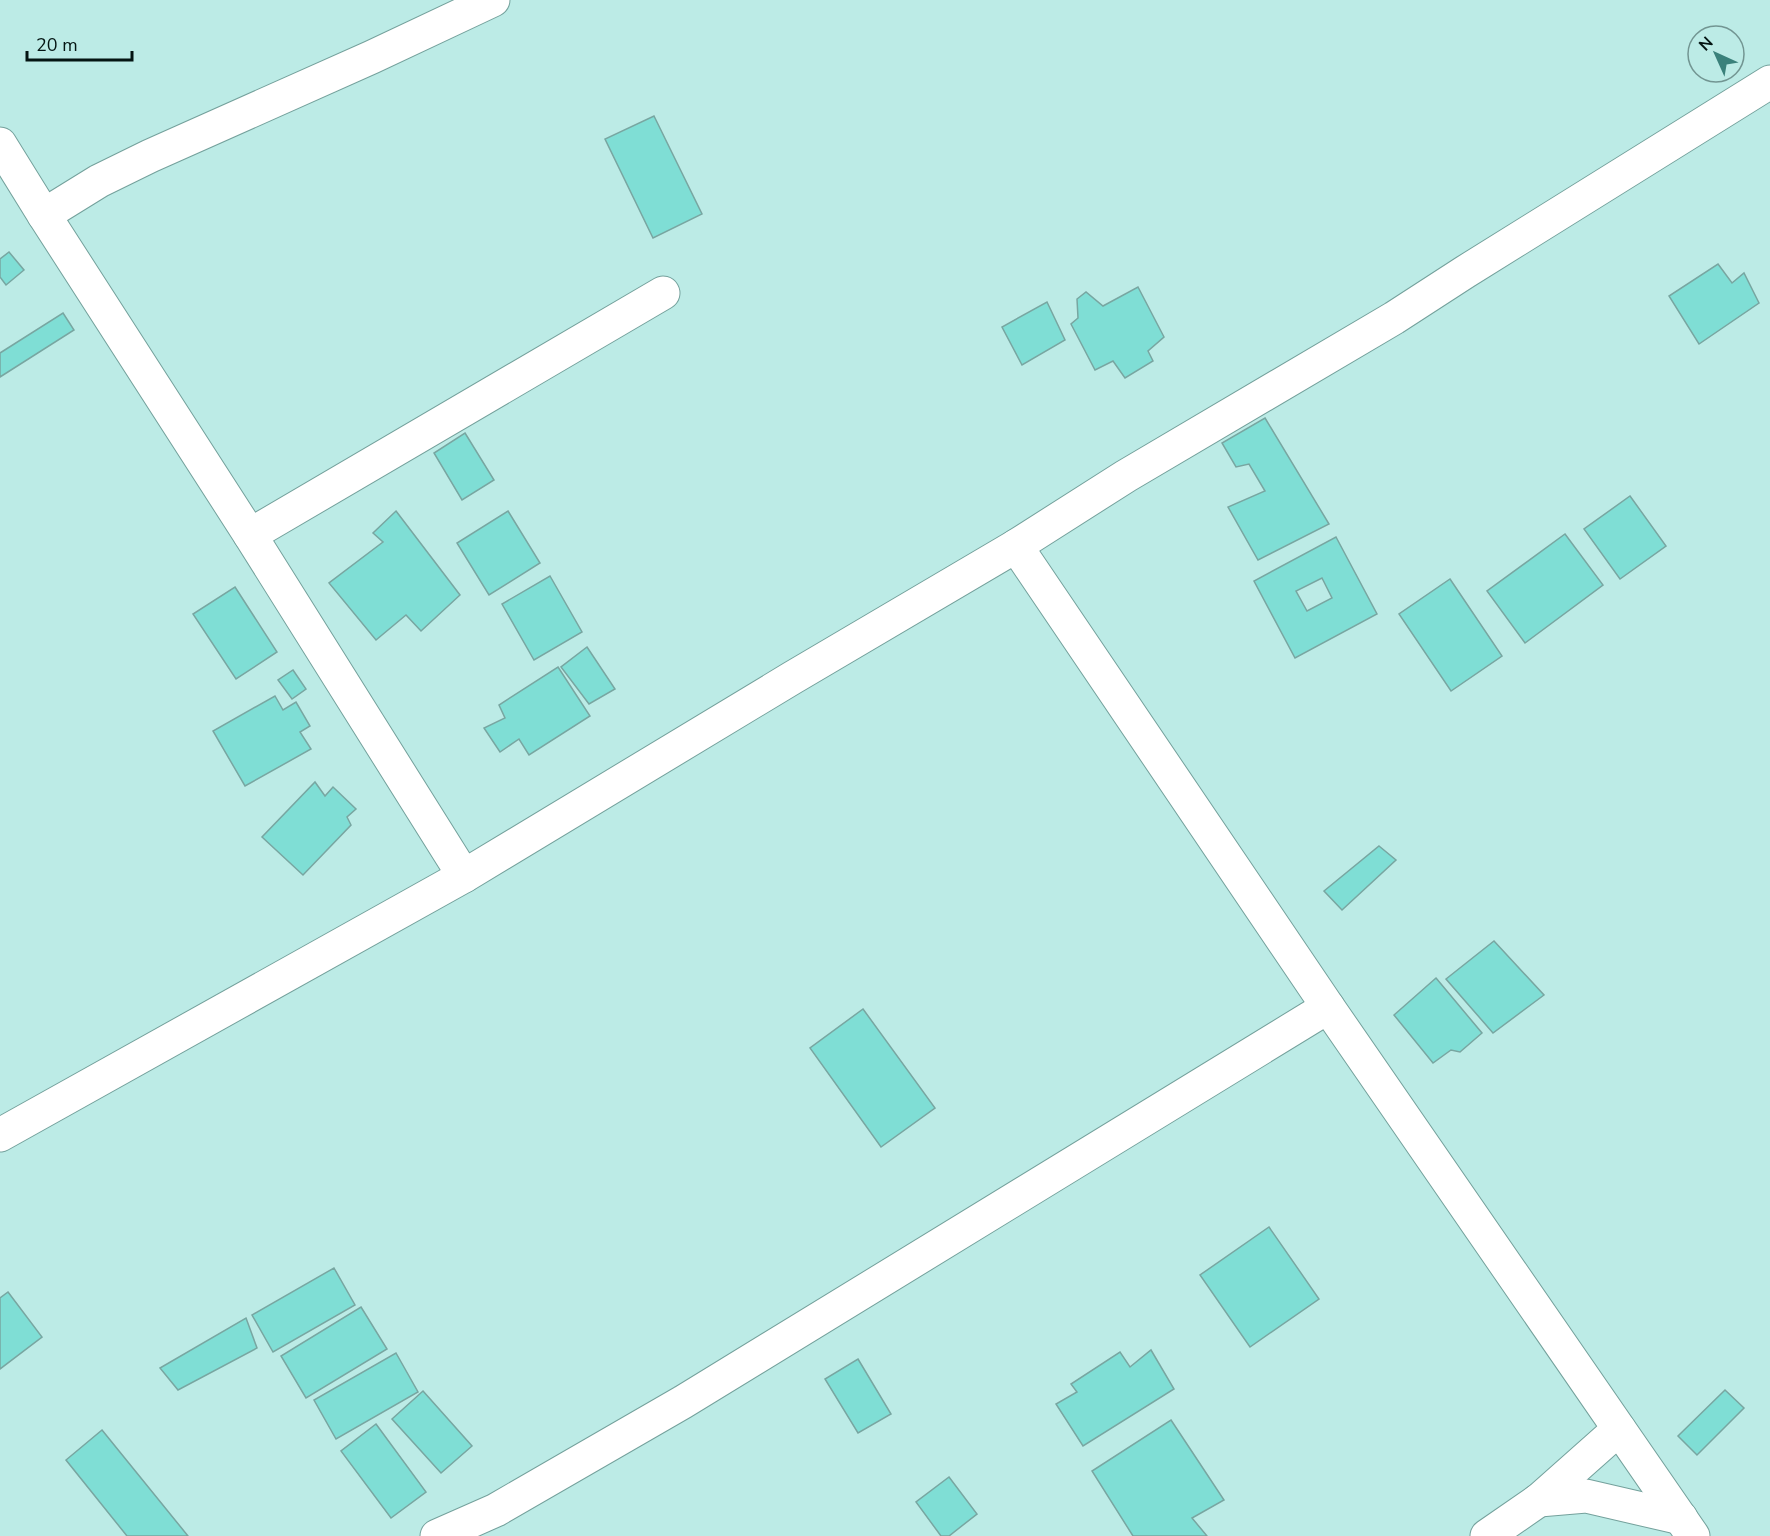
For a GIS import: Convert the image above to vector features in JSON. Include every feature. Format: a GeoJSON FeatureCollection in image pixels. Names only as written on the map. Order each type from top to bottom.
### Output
{"type":"FeatureCollection","features":[{"type":"Feature","properties":{"kind":"street"},"geometry":{"type":"LineString","coordinates":[[44,215],[99,181],[150,156],[493,0]]}},
{"type":"Feature","properties":{"kind":"street"},"geometry":{"type":"LineString","coordinates":[[0,1135],[464,876],[1016,546],[1126,476],[1394,318],[1770,82]]}},
{"type":"Feature","properties":{"kind":"street"},"geometry":{"type":"LineString","coordinates":[[0,144],[250,535],[464,876]]}},
{"type":"Feature","properties":{"kind":"street"},"geometry":{"type":"LineString","coordinates":[[250,535],[663,293]]}},
{"type":"Feature","properties":{"kind":"street"},"geometry":{"type":"LineString","coordinates":[[1016,546],[1328,1007],[1687,1527]]}},
{"type":"Feature","properties":{"kind":"street"},"geometry":{"type":"LineString","coordinates":[[437,1536],[496,1510],[683,1402],[1328,1007]]}},
{"type":"Feature","properties":{"kind":"street"},"geometry":{"type":"LineString","coordinates":[[1487,1536],[1539,1500],[1619,1429]]}},
{"type":"Feature","properties":{"kind":"street"},"geometry":{"type":"LineString","coordinates":[[1539,1500],[1586,1496],[1687,1527]]}},
{"type":"Feature","properties":{"kind":"building"},"geometry":{"type":"Polygon","coordinates":[[[654,116],[702,214],[653,238],[605,139],[654,116]]]}},
{"type":"Feature","properties":{"kind":"building"},"geometry":{"type":"Polygon","coordinates":[[[9,252],[24,270],[6,285],[0,277],[0,259],[9,252]]]}},
{"type":"Feature","properties":{"kind":"building"},"geometry":{"type":"Polygon","coordinates":[[[1718,264],[1732,283],[1744,273],[1759,303],[1699,344],[1669,296],[1718,264]]]}},
{"type":"Feature","properties":{"kind":"building"},"geometry":{"type":"Polygon","coordinates":[[[1138,287],[1164,337],[1148,351],[1153,361],[1125,378],[1113,361],[1095,370],[1071,324],[1078,318],[1077,299],[1086,292],[1103,306],[1138,287]]]}},
{"type":"Feature","properties":{"kind":"building"},"geometry":{"type":"Polygon","coordinates":[[[1047,302],[1065,340],[1022,365],[1002,327],[1047,302]]]}},
{"type":"Feature","properties":{"kind":"building"},"geometry":{"type":"Polygon","coordinates":[[[63,313],[74,330],[0,377],[0,353],[63,313]]]}},
{"type":"Feature","properties":{"kind":"building"},"geometry":{"type":"Polygon","coordinates":[[[1265,418],[1329,524],[1258,560],[1228,507],[1265,491],[1249,464],[1236,467],[1222,443],[1265,418]]]}},
{"type":"Feature","properties":{"kind":"building"},"geometry":{"type":"Polygon","coordinates":[[[465,433],[494,480],[462,500],[434,453],[465,433]]]}},
{"type":"Feature","properties":{"kind":"building"},"geometry":{"type":"Polygon","coordinates":[[[1630,496],[1666,546],[1620,579],[1584,529],[1630,496]]]}},
{"type":"Feature","properties":{"kind":"building"},"geometry":{"type":"Polygon","coordinates":[[[396,511],[460,595],[421,631],[406,615],[376,640],[329,583],[383,542],[373,533],[396,511]]]}},
{"type":"Feature","properties":{"kind":"building"},"geometry":{"type":"Polygon","coordinates":[[[508,511],[540,563],[489,595],[457,543],[508,511]]]}},
{"type":"Feature","properties":{"kind":"building"},"geometry":{"type":"Polygon","coordinates":[[[1565,534],[1603,585],[1525,643],[1487,591],[1565,534]]]}},
{"type":"Feature","properties":{"kind":"building"},"geometry":{"type":"Polygon","coordinates":[[[1336,537],[1377,614],[1295,658],[1254,581],[1336,537]],[[1322,578],[1296,591],[1307,611],[1332,598],[1322,578]]]}},
{"type":"Feature","properties":{"kind":"building"},"geometry":{"type":"Polygon","coordinates":[[[550,576],[582,632],[534,660],[502,604],[550,576]]]}},
{"type":"Feature","properties":{"kind":"building"},"geometry":{"type":"Polygon","coordinates":[[[1450,579],[1502,656],[1451,691],[1399,614],[1450,579]]]}},
{"type":"Feature","properties":{"kind":"building"},"geometry":{"type":"Polygon","coordinates":[[[235,587],[277,652],[236,679],[193,614],[235,587]]]}},
{"type":"Feature","properties":{"kind":"building"},"geometry":{"type":"Polygon","coordinates":[[[587,647],[615,689],[589,704],[561,667],[587,647]]]}},
{"type":"Feature","properties":{"kind":"building"},"geometry":{"type":"Polygon","coordinates":[[[558,667],[590,716],[529,755],[519,739],[500,752],[484,728],[505,718],[499,705],[558,667]]]}},
{"type":"Feature","properties":{"kind":"building"},"geometry":{"type":"Polygon","coordinates":[[[293,670],[306,689],[292,699],[278,680],[293,670]]]}},
{"type":"Feature","properties":{"kind":"building"},"geometry":{"type":"Polygon","coordinates":[[[275,696],[283,710],[296,702],[310,726],[300,732],[311,749],[245,786],[213,731],[275,696]]]}},
{"type":"Feature","properties":{"kind":"building"},"geometry":{"type":"Polygon","coordinates":[[[315,782],[325,796],[333,787],[356,809],[347,817],[351,825],[303,875],[262,837],[315,782]]]}},
{"type":"Feature","properties":{"kind":"building"},"geometry":{"type":"Polygon","coordinates":[[[1379,846],[1396,860],[1342,910],[1324,891],[1379,846]]]}},
{"type":"Feature","properties":{"kind":"building"},"geometry":{"type":"Polygon","coordinates":[[[1494,941],[1544,995],[1493,1033],[1446,979],[1494,941]]]}},
{"type":"Feature","properties":{"kind":"building"},"geometry":{"type":"Polygon","coordinates":[[[1436,978],[1482,1033],[1460,1052],[1451,1050],[1433,1063],[1394,1015],[1436,978]]]}},
{"type":"Feature","properties":{"kind":"building"},"geometry":{"type":"Polygon","coordinates":[[[863,1009],[935,1108],[881,1147],[810,1048],[863,1009]]]}},
{"type":"Feature","properties":{"kind":"building"},"geometry":{"type":"Polygon","coordinates":[[[1269,1227],[1319,1299],[1250,1347],[1200,1275],[1269,1227]]]}},
{"type":"Feature","properties":{"kind":"building"},"geometry":{"type":"Polygon","coordinates":[[[334,1268],[355,1305],[273,1352],[252,1315],[334,1268]]]}},
{"type":"Feature","properties":{"kind":"building"},"geometry":{"type":"Polygon","coordinates":[[[8,1292],[42,1337],[0,1369],[0,1298],[8,1292]]]}},
{"type":"Feature","properties":{"kind":"building"},"geometry":{"type":"Polygon","coordinates":[[[361,1307],[387,1349],[306,1398],[281,1356],[361,1307]]]}},
{"type":"Feature","properties":{"kind":"building"},"geometry":{"type":"Polygon","coordinates":[[[246,1318],[257,1348],[178,1390],[160,1368],[246,1318]]]}},
{"type":"Feature","properties":{"kind":"building"},"geometry":{"type":"Polygon","coordinates":[[[1151,1350],[1174,1389],[1083,1446],[1056,1404],[1077,1392],[1071,1384],[1120,1352],[1130,1367],[1151,1350]]]}},
{"type":"Feature","properties":{"kind":"building"},"geometry":{"type":"Polygon","coordinates":[[[396,1353],[418,1392],[336,1439],[314,1400],[396,1353]]]}},
{"type":"Feature","properties":{"kind":"building"},"geometry":{"type":"Polygon","coordinates":[[[858,1359],[891,1414],[858,1433],[825,1379],[858,1359]]]}},
{"type":"Feature","properties":{"kind":"building"},"geometry":{"type":"Polygon","coordinates":[[[1725,1390],[1744,1408],[1697,1455],[1678,1436],[1725,1390]]]}},
{"type":"Feature","properties":{"kind":"building"},"geometry":{"type":"Polygon","coordinates":[[[423,1391],[472,1446],[441,1473],[392,1419],[423,1391]]]}},
{"type":"Feature","properties":{"kind":"building"},"geometry":{"type":"Polygon","coordinates":[[[1171,1420],[1224,1500],[1192,1518],[1207,1536],[1133,1536],[1092,1471],[1171,1420]]]}},
{"type":"Feature","properties":{"kind":"building"},"geometry":{"type":"Polygon","coordinates":[[[376,1424],[426,1492],[391,1518],[341,1451],[376,1424]]]}},
{"type":"Feature","properties":{"kind":"building"},"geometry":{"type":"Polygon","coordinates":[[[102,1430],[188,1536],[127,1536],[66,1460],[102,1430]]]}},
{"type":"Feature","properties":{"kind":"building"},"geometry":{"type":"Polygon","coordinates":[[[949,1477],[977,1514],[949,1536],[941,1536],[916,1502],[949,1477]]]}}]}
